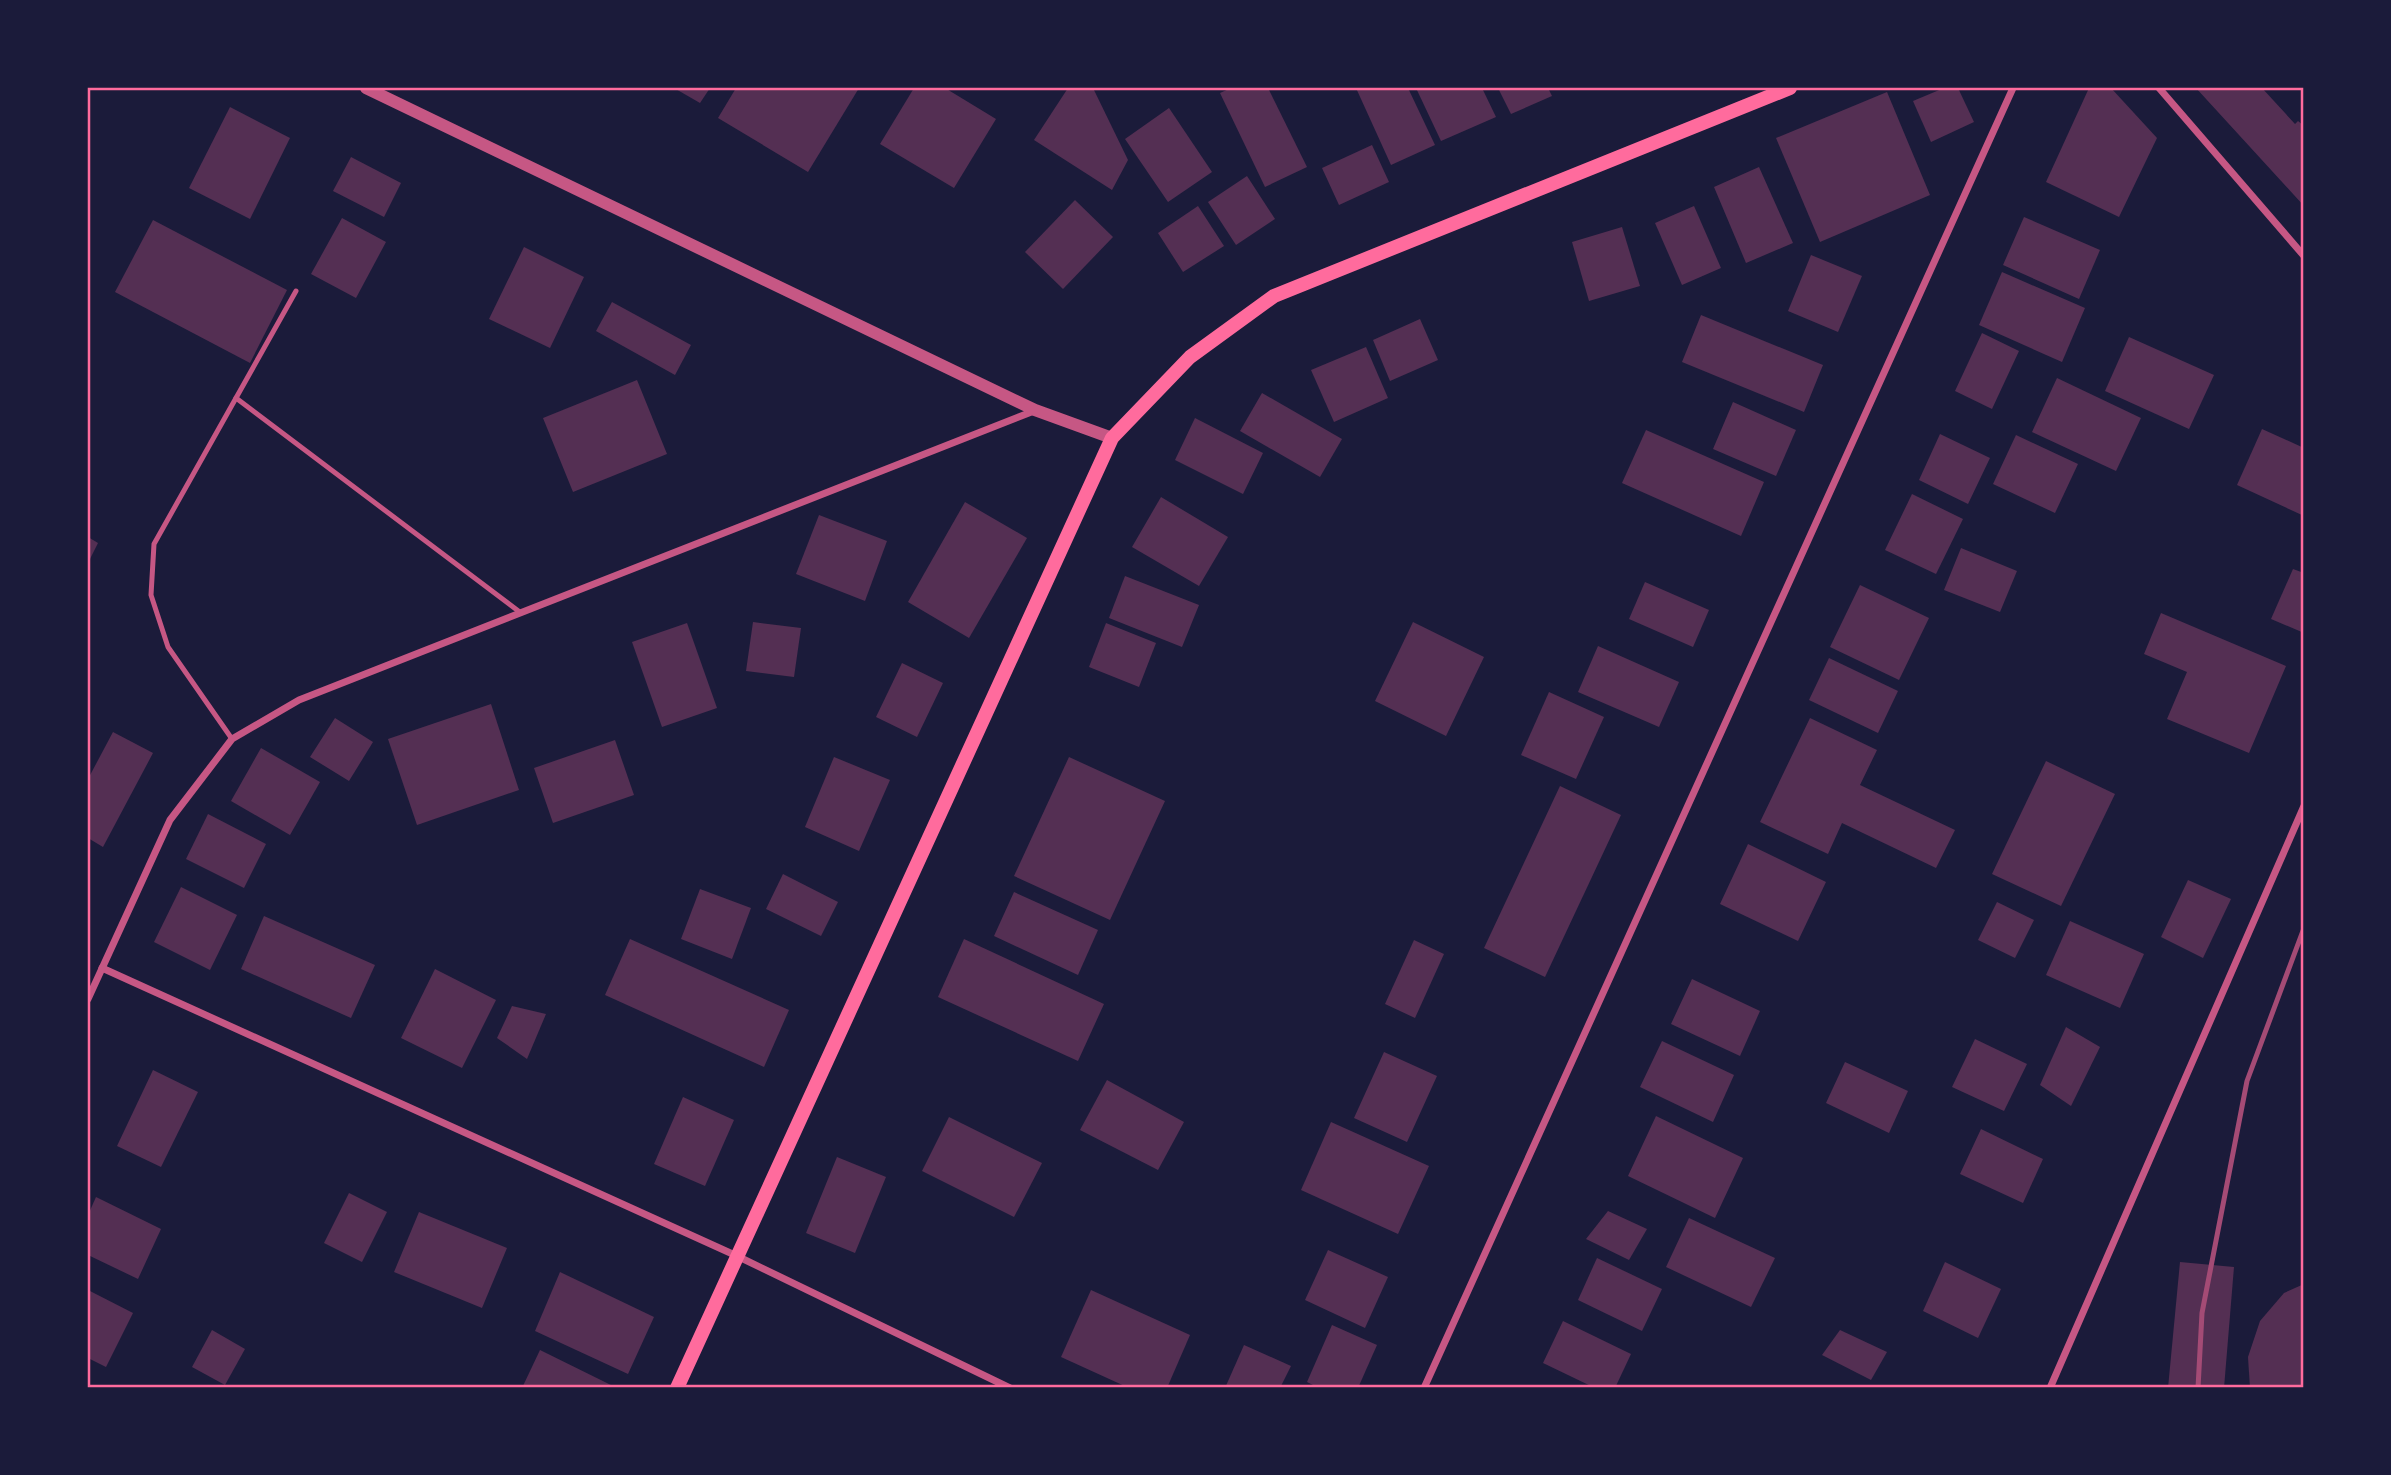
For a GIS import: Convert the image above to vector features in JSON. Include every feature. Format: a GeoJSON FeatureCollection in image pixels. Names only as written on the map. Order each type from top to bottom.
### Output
{"type":"FeatureCollection","features":[{"type":"Feature","properties":{"kind":"main road"},"geometry":{"type":"LineString","coordinates":[[677,1388],[1112,438],[1190,356],[1274,296],[1790,88]]}},
{"type":"Feature","properties":{"kind":"street"},"geometry":{"type":"LineString","coordinates":[[366,88],[1035,410],[1112,438]]}},
{"type":"Feature","properties":{"kind":"street"},"geometry":{"type":"LineString","coordinates":[[1424,1388],[2013,88]]}},
{"type":"Feature","properties":{"kind":"street"},"geometry":{"type":"LineString","coordinates":[[2160,88],[2304,256]]}},
{"type":"Feature","properties":{"kind":"street"},"geometry":{"type":"LineString","coordinates":[[88,999],[170,820],[232,739],[299,700],[1035,410]]}},
{"type":"Feature","properties":{"kind":"street"},"geometry":{"type":"LineString","coordinates":[[2050,1388],[2304,806]]}},
{"type":"Feature","properties":{"kind":"street"},"geometry":{"type":"LineString","coordinates":[[102,968],[737,1256],[1010,1388]]}},
{"type":"Feature","properties":{"kind":"lane"},"geometry":{"type":"LineString","coordinates":[[232,739],[168,647],[151,595],[154,544],[296,291]]}},
{"type":"Feature","properties":{"kind":"lane"},"geometry":{"type":"LineString","coordinates":[[236,398],[521,613]]}},
{"type":"Feature","properties":{"kind":"building"},"geometry":{"type":"Polygon","coordinates":[[[674,88],[710,88],[700,103],[674,88]]]}},
{"type":"Feature","properties":{"kind":"building"},"geometry":{"type":"Polygon","coordinates":[[[736,88],[859,88],[808,172],[718,118],[736,88]]]}},
{"type":"Feature","properties":{"kind":"building"},"geometry":{"type":"Polygon","coordinates":[[[914,88],[945,88],[996,119],[954,188],[880,144],[914,88]]]}},
{"type":"Feature","properties":{"kind":"building"},"geometry":{"type":"Polygon","coordinates":[[[1068,88],[1093,88],[1128,160],[1112,190],[1034,140],[1068,88]]]}},
{"type":"Feature","properties":{"kind":"building"},"geometry":{"type":"Polygon","coordinates":[[[1231,88],[1268,88],[1307,167],[1265,187],[1220,93],[1231,88]]]}},
{"type":"Feature","properties":{"kind":"building"},"geometry":{"type":"Polygon","coordinates":[[[1356,88],[1408,88],[1435,145],[1391,165],[1356,88]]]}},
{"type":"Feature","properties":{"kind":"building"},"geometry":{"type":"Polygon","coordinates":[[[1416,88],[1482,88],[1496,117],[1441,141],[1416,88]]]}},
{"type":"Feature","properties":{"kind":"building"},"geometry":{"type":"Polygon","coordinates":[[[1498,88],[1548,88],[1552,96],[1511,114],[1498,88]]]}},
{"type":"Feature","properties":{"kind":"building"},"geometry":{"type":"Polygon","coordinates":[[[1944,88],[1958,88],[1974,122],[1931,142],[1913,101],[1944,88]]]}},
{"type":"Feature","properties":{"kind":"building"},"geometry":{"type":"Polygon","coordinates":[[[2089,88],[2111,88],[2157,138],[2119,217],[2046,182],[2089,88]]]}},
{"type":"Feature","properties":{"kind":"building"},"geometry":{"type":"Polygon","coordinates":[[[2196,88],[2262,88],[2295,124],[2298,121],[2304,126],[2304,206],[2196,88]]]}},
{"type":"Feature","properties":{"kind":"building"},"geometry":{"type":"Polygon","coordinates":[[[1887,92],[1930,195],[1820,242],[1776,138],[1887,92]]]}},
{"type":"Feature","properties":{"kind":"building"},"geometry":{"type":"Polygon","coordinates":[[[230,107],[290,138],[250,219],[189,188],[230,107]]]}},
{"type":"Feature","properties":{"kind":"building"},"geometry":{"type":"Polygon","coordinates":[[[1169,108],[1212,172],[1168,202],[1125,139],[1169,108]]]}},
{"type":"Feature","properties":{"kind":"building"},"geometry":{"type":"Polygon","coordinates":[[[1372,145],[1389,182],[1339,205],[1322,168],[1372,145]]]}},
{"type":"Feature","properties":{"kind":"building"},"geometry":{"type":"Polygon","coordinates":[[[351,157],[401,183],[384,217],[333,191],[351,157]]]}},
{"type":"Feature","properties":{"kind":"building"},"geometry":{"type":"Polygon","coordinates":[[[1759,167],[1793,243],[1746,263],[1714,187],[1759,167]]]}},
{"type":"Feature","properties":{"kind":"building"},"geometry":{"type":"Polygon","coordinates":[[[1247,176],[1275,219],[1236,245],[1208,202],[1247,176]]]}},
{"type":"Feature","properties":{"kind":"building"},"geometry":{"type":"Polygon","coordinates":[[[1075,200],[1113,237],[1063,289],[1025,252],[1075,200]]]}},
{"type":"Feature","properties":{"kind":"building"},"geometry":{"type":"Polygon","coordinates":[[[1198,206],[1224,246],[1183,272],[1158,233],[1198,206]]]}},
{"type":"Feature","properties":{"kind":"building"},"geometry":{"type":"Polygon","coordinates":[[[1694,206],[1721,268],[1682,285],[1655,223],[1694,206]]]}},
{"type":"Feature","properties":{"kind":"building"},"geometry":{"type":"Polygon","coordinates":[[[2024,217],[2100,250],[2079,299],[2003,265],[2024,217]]]}},
{"type":"Feature","properties":{"kind":"building"},"geometry":{"type":"Polygon","coordinates":[[[342,218],[386,242],[356,298],[311,274],[342,218]]]}},
{"type":"Feature","properties":{"kind":"building"},"geometry":{"type":"Polygon","coordinates":[[[153,220],[287,290],[250,363],[115,292],[153,220]]]}},
{"type":"Feature","properties":{"kind":"building"},"geometry":{"type":"Polygon","coordinates":[[[1622,227],[1640,286],[1589,301],[1572,242],[1622,227]]]}},
{"type":"Feature","properties":{"kind":"building"},"geometry":{"type":"Polygon","coordinates":[[[524,247],[584,277],[550,348],[489,319],[524,247]]]}},
{"type":"Feature","properties":{"kind":"building"},"geometry":{"type":"Polygon","coordinates":[[[1811,255],[1862,276],[1838,332],[1788,311],[1811,255]]]}},
{"type":"Feature","properties":{"kind":"building"},"geometry":{"type":"Polygon","coordinates":[[[2002,272],[2085,308],[2062,362],[1979,325],[2002,272]]]}},
{"type":"Feature","properties":{"kind":"building"},"geometry":{"type":"Polygon","coordinates":[[[612,302],[691,345],[675,375],[596,331],[612,302]]]}},
{"type":"Feature","properties":{"kind":"building"},"geometry":{"type":"Polygon","coordinates":[[[1701,315],[1823,365],[1804,412],[1682,362],[1701,315]]]}},
{"type":"Feature","properties":{"kind":"building"},"geometry":{"type":"Polygon","coordinates":[[[1420,319],[1438,360],[1390,381],[1373,340],[1420,319]]]}},
{"type":"Feature","properties":{"kind":"building"},"geometry":{"type":"Polygon","coordinates":[[[1982,333],[2019,351],[1992,409],[1955,391],[1982,333]]]}},
{"type":"Feature","properties":{"kind":"building"},"geometry":{"type":"Polygon","coordinates":[[[2129,337],[2214,375],[2189,429],[2105,391],[2129,337]]]}},
{"type":"Feature","properties":{"kind":"building"},"geometry":{"type":"Polygon","coordinates":[[[1366,347],[1388,398],[1334,422],[1311,370],[1366,347]]]}},
{"type":"Feature","properties":{"kind":"building"},"geometry":{"type":"Polygon","coordinates":[[[2057,378],[2141,418],[2116,471],[2032,432],[2057,378]]]}},
{"type":"Feature","properties":{"kind":"building"},"geometry":{"type":"Polygon","coordinates":[[[637,380],[667,454],[573,492],[543,418],[637,380]]]}},
{"type":"Feature","properties":{"kind":"building"},"geometry":{"type":"Polygon","coordinates":[[[1262,393],[1342,439],[1320,477],[1240,431],[1262,393]]]}},
{"type":"Feature","properties":{"kind":"building"},"geometry":{"type":"Polygon","coordinates":[[[1733,402],[1796,430],[1776,476],[1713,449],[1733,402]]]}},
{"type":"Feature","properties":{"kind":"building"},"geometry":{"type":"Polygon","coordinates":[[[1195,418],[1263,453],[1243,494],[1175,460],[1195,418]]]}},
{"type":"Feature","properties":{"kind":"building"},"geometry":{"type":"Polygon","coordinates":[[[2262,429],[2304,448],[2304,516],[2237,485],[2262,429]]]}},
{"type":"Feature","properties":{"kind":"building"},"geometry":{"type":"Polygon","coordinates":[[[1646,430],[1764,482],[1741,536],[1622,483],[1646,430]]]}},
{"type":"Feature","properties":{"kind":"building"},"geometry":{"type":"Polygon","coordinates":[[[1940,434],[1990,458],[1968,504],[1919,480],[1940,434]]]}},
{"type":"Feature","properties":{"kind":"building"},"geometry":{"type":"Polygon","coordinates":[[[2016,435],[2078,464],[2055,513],[1993,484],[2016,435]]]}},
{"type":"Feature","properties":{"kind":"building"},"geometry":{"type":"Polygon","coordinates":[[[1912,494],[1963,519],[1936,574],[1885,550],[1912,494]]]}},
{"type":"Feature","properties":{"kind":"building"},"geometry":{"type":"Polygon","coordinates":[[[1161,497],[1228,537],[1199,586],[1132,547],[1161,497]]]}},
{"type":"Feature","properties":{"kind":"building"},"geometry":{"type":"Polygon","coordinates":[[[965,502],[1027,538],[969,638],[908,602],[965,502]]]}},
{"type":"Feature","properties":{"kind":"building"},"geometry":{"type":"Polygon","coordinates":[[[819,515],[887,541],[865,601],[796,574],[819,515]]]}},
{"type":"Feature","properties":{"kind":"building"},"geometry":{"type":"Polygon","coordinates":[[[88,537],[98,543],[88,563],[88,537]]]}},
{"type":"Feature","properties":{"kind":"building"},"geometry":{"type":"Polygon","coordinates":[[[1961,548],[2017,571],[2000,612],[1944,590],[1961,548]]]}},
{"type":"Feature","properties":{"kind":"building"},"geometry":{"type":"Polygon","coordinates":[[[2293,569],[2304,573],[2304,633],[2271,619],[2293,569]]]}},
{"type":"Feature","properties":{"kind":"building"},"geometry":{"type":"Polygon","coordinates":[[[1125,576],[1199,605],[1182,647],[1109,618],[1125,576]]]}},
{"type":"Feature","properties":{"kind":"building"},"geometry":{"type":"Polygon","coordinates":[[[1645,582],[1709,610],[1693,647],[1629,619],[1645,582]]]}},
{"type":"Feature","properties":{"kind":"building"},"geometry":{"type":"Polygon","coordinates":[[[1860,585],[1929,618],[1899,680],[1830,647],[1860,585]]]}},
{"type":"Feature","properties":{"kind":"building"},"geometry":{"type":"Polygon","coordinates":[[[2161,613],[2286,666],[2249,753],[2167,719],[2187,672],[2144,654],[2161,613]]]}},
{"type":"Feature","properties":{"kind":"building"},"geometry":{"type":"Polygon","coordinates":[[[753,622],[801,628],[794,677],[746,671],[753,622]]]}},
{"type":"Feature","properties":{"kind":"building"},"geometry":{"type":"Polygon","coordinates":[[[1413,622],[1484,657],[1446,736],[1375,701],[1413,622]]]}},
{"type":"Feature","properties":{"kind":"building"},"geometry":{"type":"Polygon","coordinates":[[[687,623],[717,708],[662,727],[632,642],[687,623]]]}},
{"type":"Feature","properties":{"kind":"building"},"geometry":{"type":"Polygon","coordinates":[[[1106,623],[1156,643],[1139,687],[1089,667],[1106,623]]]}},
{"type":"Feature","properties":{"kind":"building"},"geometry":{"type":"Polygon","coordinates":[[[1598,646],[1679,682],[1659,727],[1578,692],[1598,646]]]}},
{"type":"Feature","properties":{"kind":"building"},"geometry":{"type":"Polygon","coordinates":[[[1829,658],[1898,691],[1878,733],[1809,700],[1829,658]]]}},
{"type":"Feature","properties":{"kind":"building"},"geometry":{"type":"Polygon","coordinates":[[[902,663],[943,683],[917,737],[876,717],[902,663]]]}},
{"type":"Feature","properties":{"kind":"building"},"geometry":{"type":"Polygon","coordinates":[[[1549,692],[1604,717],[1576,779],[1521,755],[1549,692]]]}},
{"type":"Feature","properties":{"kind":"building"},"geometry":{"type":"Polygon","coordinates":[[[491,704],[519,790],[417,825],[388,739],[491,704]]]}},
{"type":"Feature","properties":{"kind":"building"},"geometry":{"type":"Polygon","coordinates":[[[335,718],[373,742],[349,781],[310,757],[335,718]]]}},
{"type":"Feature","properties":{"kind":"building"},"geometry":{"type":"Polygon","coordinates":[[[1810,718],[1877,750],[1860,785],[1955,830],[1936,868],[1842,823],[1828,854],[1760,822],[1810,718]]]}},
{"type":"Feature","properties":{"kind":"building"},"geometry":{"type":"Polygon","coordinates":[[[113,732],[153,753],[103,847],[88,838],[88,779],[113,732]]]}},
{"type":"Feature","properties":{"kind":"building"},"geometry":{"type":"Polygon","coordinates":[[[615,740],[634,795],[553,823],[534,768],[615,740]]]}},
{"type":"Feature","properties":{"kind":"building"},"geometry":{"type":"Polygon","coordinates":[[[261,748],[320,782],[290,835],[231,801],[261,748]]]}},
{"type":"Feature","properties":{"kind":"building"},"geometry":{"type":"Polygon","coordinates":[[[834,757],[890,780],[859,851],[805,827],[834,757]]]}},
{"type":"Feature","properties":{"kind":"building"},"geometry":{"type":"Polygon","coordinates":[[[1069,757],[1165,801],[1110,920],[1014,876],[1069,757]]]}},
{"type":"Feature","properties":{"kind":"building"},"geometry":{"type":"Polygon","coordinates":[[[2046,761],[2115,794],[2061,906],[1992,874],[2046,761]]]}},
{"type":"Feature","properties":{"kind":"building"},"geometry":{"type":"Polygon","coordinates":[[[1560,786],[1621,815],[1545,977],[1484,948],[1560,786]]]}},
{"type":"Feature","properties":{"kind":"building"},"geometry":{"type":"Polygon","coordinates":[[[208,814],[266,844],[244,888],[186,859],[208,814]]]}},
{"type":"Feature","properties":{"kind":"building"},"geometry":{"type":"Polygon","coordinates":[[[1748,844],[1826,882],[1798,941],[1720,904],[1748,844]]]}},
{"type":"Feature","properties":{"kind":"building"},"geometry":{"type":"Polygon","coordinates":[[[783,874],[838,902],[821,936],[766,909],[783,874]]]}},
{"type":"Feature","properties":{"kind":"building"},"geometry":{"type":"Polygon","coordinates":[[[2188,880],[2231,899],[2203,958],[2161,937],[2188,880]]]}},
{"type":"Feature","properties":{"kind":"building"},"geometry":{"type":"Polygon","coordinates":[[[181,887],[237,915],[210,970],[154,942],[181,887]]]}},
{"type":"Feature","properties":{"kind":"building"},"geometry":{"type":"Polygon","coordinates":[[[700,889],[751,908],[732,959],[681,939],[700,889]]]}},
{"type":"Feature","properties":{"kind":"building"},"geometry":{"type":"Polygon","coordinates":[[[1014,892],[1098,930],[1078,975],[994,936],[1014,892]]]}},
{"type":"Feature","properties":{"kind":"building"},"geometry":{"type":"Polygon","coordinates":[[[1997,902],[2034,920],[2015,958],[1978,940],[1997,902]]]}},
{"type":"Feature","properties":{"kind":"building"},"geometry":{"type":"Polygon","coordinates":[[[264,916],[375,965],[351,1018],[241,969],[264,916]]]}},
{"type":"Feature","properties":{"kind":"building"},"geometry":{"type":"Polygon","coordinates":[[[2070,921],[2144,954],[2120,1008],[2046,975],[2070,921]]]}},
{"type":"Feature","properties":{"kind":"building"},"geometry":{"type":"Polygon","coordinates":[[[630,939],[789,1010],[764,1067],[605,995],[630,939]]]}},
{"type":"Feature","properties":{"kind":"building"},"geometry":{"type":"Polygon","coordinates":[[[964,939],[1104,1004],[1078,1061],[938,997],[964,939]]]}},
{"type":"Feature","properties":{"kind":"building"},"geometry":{"type":"Polygon","coordinates":[[[1414,940],[1444,954],[1415,1018],[1385,1004],[1414,940]]]}},
{"type":"Feature","properties":{"kind":"building"},"geometry":{"type":"Polygon","coordinates":[[[435,969],[496,1000],[462,1068],[401,1038],[435,969]]]}},
{"type":"Feature","properties":{"kind":"building"},"geometry":{"type":"Polygon","coordinates":[[[1692,979],[1760,1011],[1740,1056],[1671,1024],[1692,979]]]}},
{"type":"Feature","properties":{"kind":"building"},"geometry":{"type":"Polygon","coordinates":[[[512,1006],[546,1014],[527,1059],[497,1038],[512,1006]]]}},
{"type":"Feature","properties":{"kind":"building"},"geometry":{"type":"Polygon","coordinates":[[[2066,1027],[2100,1047],[2071,1106],[2040,1085],[2066,1027]]]}},
{"type":"Feature","properties":{"kind":"building"},"geometry":{"type":"Polygon","coordinates":[[[1975,1039],[2027,1064],[2004,1111],[1952,1087],[1975,1039]]]}},
{"type":"Feature","properties":{"kind":"building"},"geometry":{"type":"Polygon","coordinates":[[[1662,1041],[1734,1075],[1713,1122],[1640,1087],[1662,1041]]]}},
{"type":"Feature","properties":{"kind":"building"},"geometry":{"type":"Polygon","coordinates":[[[1384,1052],[1437,1076],[1407,1142],[1354,1118],[1384,1052]]]}},
{"type":"Feature","properties":{"kind":"building"},"geometry":{"type":"Polygon","coordinates":[[[1845,1062],[1908,1091],[1889,1133],[1826,1103],[1845,1062]]]}},
{"type":"Feature","properties":{"kind":"building"},"geometry":{"type":"Polygon","coordinates":[[[153,1070],[198,1092],[161,1167],[117,1146],[153,1070]]]}},
{"type":"Feature","properties":{"kind":"building"},"geometry":{"type":"Polygon","coordinates":[[[1107,1080],[1184,1122],[1158,1170],[1080,1130],[1107,1080]]]}},
{"type":"Feature","properties":{"kind":"building"},"geometry":{"type":"Polygon","coordinates":[[[683,1097],[734,1120],[705,1186],[654,1164],[683,1097]]]}},
{"type":"Feature","properties":{"kind":"building"},"geometry":{"type":"Polygon","coordinates":[[[1656,1116],[1743,1158],[1715,1218],[1628,1176],[1656,1116]]]}},
{"type":"Feature","properties":{"kind":"building"},"geometry":{"type":"Polygon","coordinates":[[[949,1117],[1042,1163],[1014,1217],[922,1171],[949,1117]]]}},
{"type":"Feature","properties":{"kind":"building"},"geometry":{"type":"Polygon","coordinates":[[[1331,1122],[1429,1166],[1398,1234],[1301,1190],[1331,1122]]]}},
{"type":"Feature","properties":{"kind":"building"},"geometry":{"type":"Polygon","coordinates":[[[1981,1129],[2043,1159],[2023,1203],[1960,1174],[1981,1129]]]}},
{"type":"Feature","properties":{"kind":"building"},"geometry":{"type":"Polygon","coordinates":[[[837,1157],[886,1177],[855,1253],[806,1233],[837,1157]]]}},
{"type":"Feature","properties":{"kind":"building"},"geometry":{"type":"Polygon","coordinates":[[[349,1193],[387,1212],[362,1262],[324,1243],[349,1193]]]}},
{"type":"Feature","properties":{"kind":"building"},"geometry":{"type":"Polygon","coordinates":[[[96,1197],[161,1229],[138,1279],[88,1255],[88,1215],[96,1197]]]}},
{"type":"Feature","properties":{"kind":"building"},"geometry":{"type":"Polygon","coordinates":[[[1608,1211],[1647,1229],[1629,1260],[1586,1239],[1608,1211]]]}},
{"type":"Feature","properties":{"kind":"building"},"geometry":{"type":"Polygon","coordinates":[[[419,1212],[507,1248],[482,1308],[394,1272],[419,1212]]]}},
{"type":"Feature","properties":{"kind":"building"},"geometry":{"type":"Polygon","coordinates":[[[1689,1218],[1775,1258],[1751,1307],[1666,1267],[1689,1218]]]}},
{"type":"Feature","properties":{"kind":"building"},"geometry":{"type":"Polygon","coordinates":[[[1328,1250],[1388,1277],[1365,1328],[1305,1300],[1328,1250]]]}},
{"type":"Feature","properties":{"kind":"building"},"geometry":{"type":"Polygon","coordinates":[[[1597,1258],[1662,1289],[1642,1331],[1578,1300],[1597,1258]]]}},
{"type":"Feature","properties":{"kind":"building"},"geometry":{"type":"Polygon","coordinates":[[[1945,1262],[2001,1289],[1978,1338],[1923,1311],[1945,1262]]]}},
{"type":"Feature","properties":{"kind":"building"},"geometry":{"type":"Polygon","coordinates":[[[2180,1262],[2234,1267],[2224,1388],[2168,1388],[2180,1262]]]}},
{"type":"Feature","properties":{"kind":"building"},"geometry":{"type":"Polygon","coordinates":[[[560,1272],[654,1317],[628,1374],[535,1331],[560,1272]]]}},
{"type":"Feature","properties":{"kind":"building"},"geometry":{"type":"Polygon","coordinates":[[[2304,1284],[2304,1388],[2250,1388],[2248,1357],[2260,1321],[2284,1293],[2304,1284]]]}},
{"type":"Feature","properties":{"kind":"building"},"geometry":{"type":"Polygon","coordinates":[[[88,1290],[133,1313],[106,1367],[88,1358],[88,1290]]]}},
{"type":"Feature","properties":{"kind":"building"},"geometry":{"type":"Polygon","coordinates":[[[1091,1290],[1190,1335],[1167,1388],[1129,1388],[1061,1357],[1091,1290]]]}},
{"type":"Feature","properties":{"kind":"building"},"geometry":{"type":"Polygon","coordinates":[[[1563,1321],[1631,1354],[1615,1388],[1595,1388],[1543,1363],[1563,1321]]]}},
{"type":"Feature","properties":{"kind":"building"},"geometry":{"type":"Polygon","coordinates":[[[1332,1325],[1377,1345],[1358,1388],[1319,1388],[1307,1382],[1332,1325]]]}},
{"type":"Feature","properties":{"kind":"building"},"geometry":{"type":"Polygon","coordinates":[[[212,1330],[245,1349],[225,1385],[192,1367],[212,1330]]]}},
{"type":"Feature","properties":{"kind":"building"},"geometry":{"type":"Polygon","coordinates":[[[1840,1330],[1887,1352],[1871,1380],[1822,1355],[1840,1330]]]}},
{"type":"Feature","properties":{"kind":"building"},"geometry":{"type":"Polygon","coordinates":[[[1244,1345],[1291,1366],[1280,1388],[1225,1388],[1244,1345]]]}},
{"type":"Feature","properties":{"kind":"building"},"geometry":{"type":"Polygon","coordinates":[[[540,1350],[617,1388],[522,1388],[540,1350]]]}},
{"type":"Feature","properties":{"kind":"railway"},"geometry":{"type":"LineString","coordinates":[[2198,1388],[2202,1313],[2247,1081],[2304,928]]}}]}
